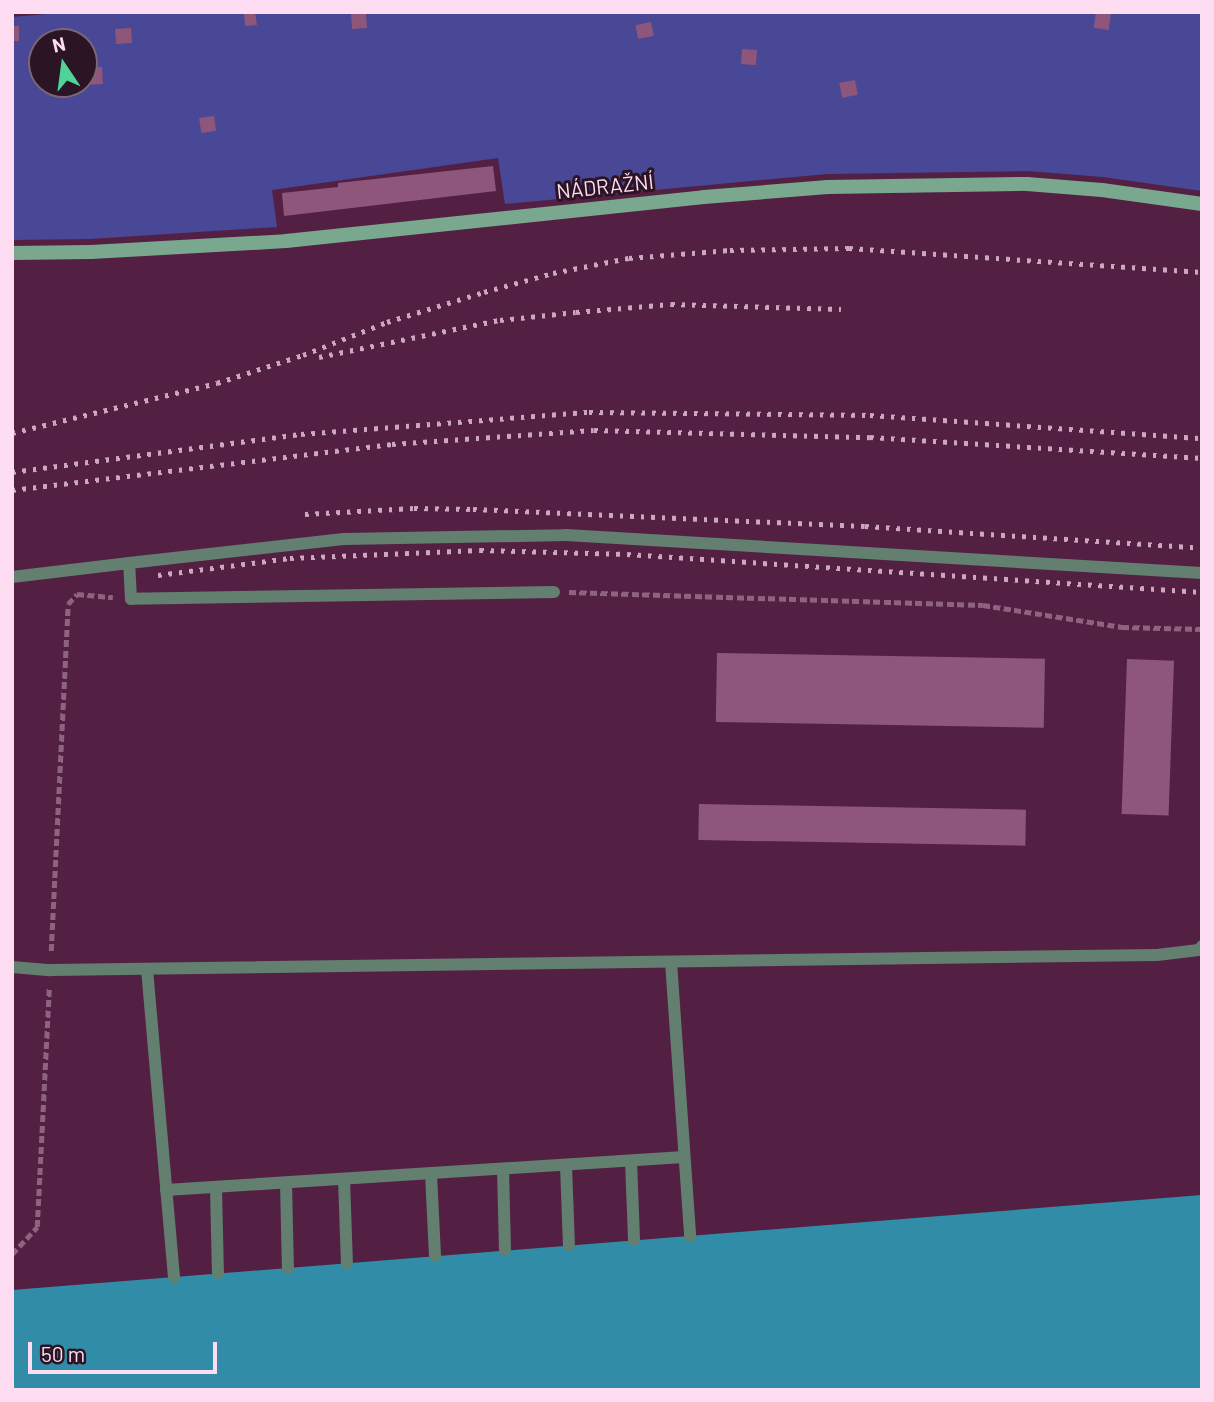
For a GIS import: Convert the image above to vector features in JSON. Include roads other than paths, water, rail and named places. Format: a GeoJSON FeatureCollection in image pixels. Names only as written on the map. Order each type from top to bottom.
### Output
{"type":"FeatureCollection","features":[{"type":"Feature","properties":{"kind":"main road","name":"NÁDRAŽNÍ"},"geometry":{"type":"LineString","coordinates":[[12,253],[91,252],[286,241],[704,197],[828,187],[1027,184],[1102,190],[1202,204]]}},
{"type":"Feature","properties":{"kind":"lane"},"geometry":{"type":"LineString","coordinates":[[12,577],[344,539],[566,535],[1202,573]]}},
{"type":"Feature","properties":{"kind":"lane"},"geometry":{"type":"LineString","coordinates":[[129,564],[131,599],[554,592]]}},
{"type":"Feature","properties":{"kind":"lane"},"geometry":{"type":"LineString","coordinates":[[12,967],[50,970],[147,969],[1157,955],[1199,950],[1202,946]]}},
{"type":"Feature","properties":{"kind":"lane"},"geometry":{"type":"LineString","coordinates":[[671,962],[690,1236]]}},
{"type":"Feature","properties":{"kind":"lane"},"geometry":{"type":"LineString","coordinates":[[147,969],[174,1277]]}},
{"type":"Feature","properties":{"kind":"lane"},"geometry":{"type":"LineString","coordinates":[[166,1191],[684,1157]]}},
{"type":"Feature","properties":{"kind":"lane"},"geometry":{"type":"LineString","coordinates":[[631,1161],[634,1240]]}},
{"type":"Feature","properties":{"kind":"lane"},"geometry":{"type":"LineString","coordinates":[[566,1165],[569,1245]]}},
{"type":"Feature","properties":{"kind":"lane"},"geometry":{"type":"LineString","coordinates":[[503,1169],[505,1251]]}},
{"type":"Feature","properties":{"kind":"lane"},"geometry":{"type":"LineString","coordinates":[[431,1174],[435,1256]]}},
{"type":"Feature","properties":{"kind":"lane"},"geometry":{"type":"LineString","coordinates":[[344,1179],[347,1263]]}},
{"type":"Feature","properties":{"kind":"lane"},"geometry":{"type":"LineString","coordinates":[[286,1183],[288,1268]]}},
{"type":"Feature","properties":{"kind":"lane"},"geometry":{"type":"LineString","coordinates":[[216,1188],[218,1273]]}},
{"type":"Feature","properties":{"kind":"water"},"geometry":{"type":"Polygon","coordinates":[[[1202,1195],[1202,1390],[12,1390],[12,1290],[1202,1195]]]}},
{"type":"Feature","properties":{"kind":"railway"},"geometry":{"type":"LineString","coordinates":[[12,433],[217,383],[303,355],[387,322],[484,292],[553,273],[629,258],[730,250],[849,248],[1202,272]]}},
{"type":"Feature","properties":{"kind":"railway"},"geometry":{"type":"LineString","coordinates":[[319,357],[500,320],[576,312],[671,304],[841,309]]}},
{"type":"Feature","properties":{"kind":"railway"},"geometry":{"type":"LineString","coordinates":[[12,472],[301,434],[589,412],[870,415],[1202,438]]}},
{"type":"Feature","properties":{"kind":"railway"},"geometry":{"type":"LineString","coordinates":[[12,490],[392,444],[594,430],[870,437],[1202,458]]}},
{"type":"Feature","properties":{"kind":"railway"},"geometry":{"type":"LineString","coordinates":[[305,514],[414,508],[473,509],[865,526],[1202,548]]}},
{"type":"Feature","properties":{"kind":"railway"},"geometry":{"type":"LineString","coordinates":[[158,575],[290,558],[480,550],[627,554],[1202,592]]}}]}
